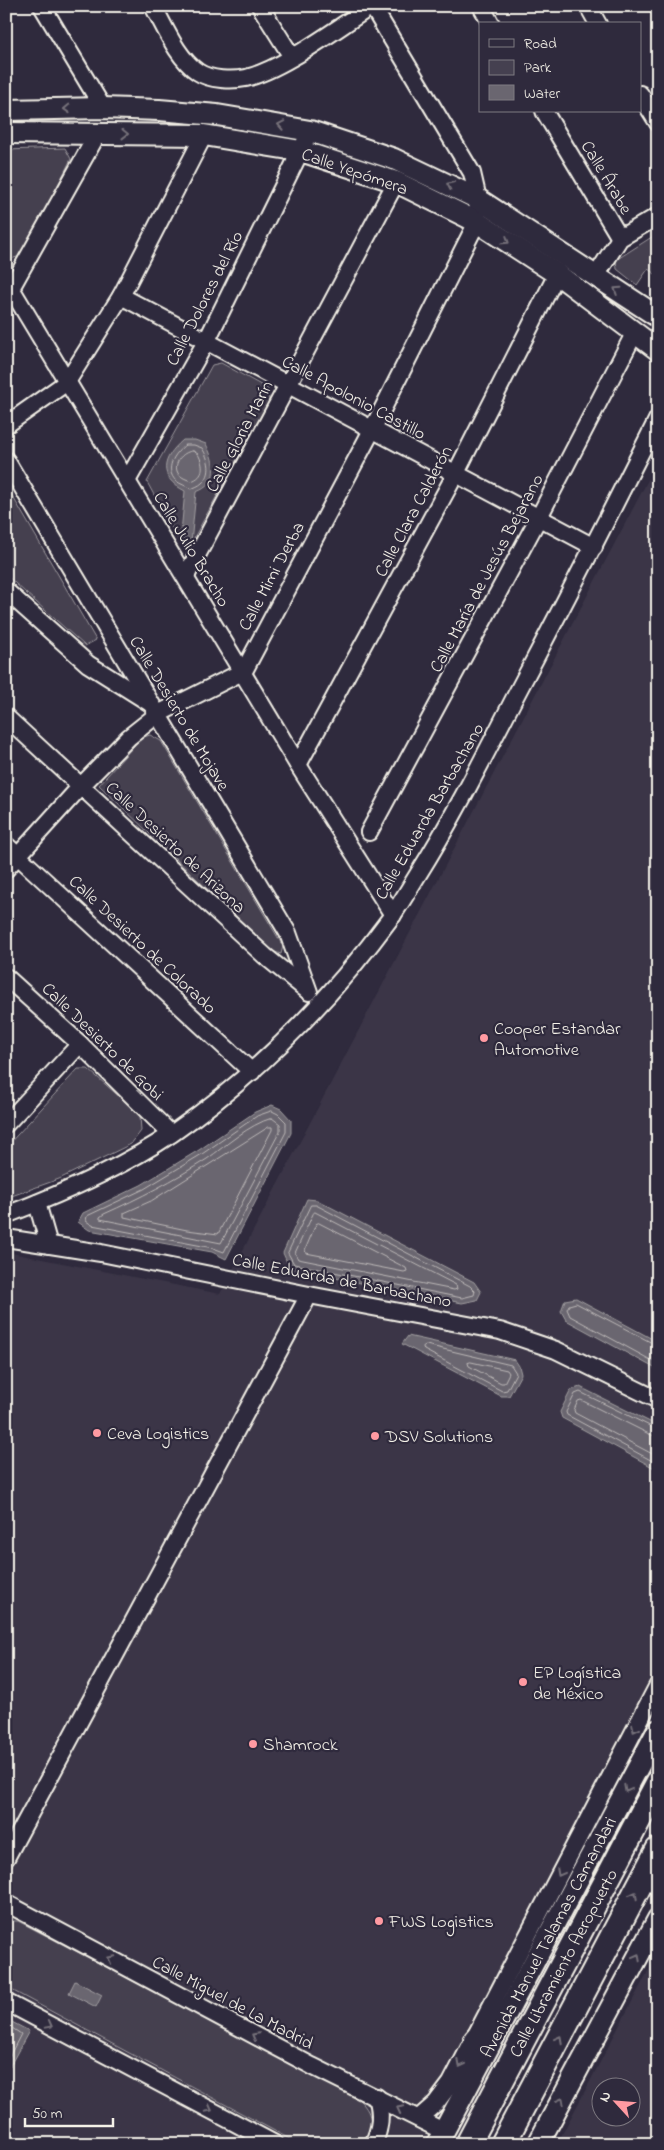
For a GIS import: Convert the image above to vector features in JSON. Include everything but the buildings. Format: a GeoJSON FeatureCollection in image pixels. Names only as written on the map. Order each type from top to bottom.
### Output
{"type":"FeatureCollection","features":[{"type":"Feature","properties":{"kind":"highway","name":"Calle Libramiento Aeropuerto"},"geometry":{"type":"LineString","coordinates":[[468,2144],[658,1783]]}},
{"type":"Feature","properties":{"kind":"highway","name":"Calle Libramiento Aeropuerto"},"geometry":{"type":"LineString","coordinates":[[503,2144],[658,1850]]}},
{"type":"Feature","properties":{"kind":"highway"},"geometry":{"type":"LineString","coordinates":[[517,2144],[544,2068]]}},
{"type":"Feature","properties":{"kind":"highway"},"geometry":{"type":"LineString","coordinates":[[446,2139],[490,2102]]}},
{"type":"Feature","properties":{"kind":"main road","name":"Calle Yepómera"},"geometry":{"type":"LineString","coordinates":[[6,110],[103,108],[217,115],[310,131],[394,160],[478,199],[658,317]]}},
{"type":"Feature","properties":{"kind":"main road","name":"Calle Yepómera"},"geometry":{"type":"LineString","coordinates":[[6,133],[204,135],[301,152],[396,182],[477,222],[557,274],[658,350]]}},
{"type":"Feature","properties":{"kind":"main road","name":"Avenida Manuel Talamas Camandari"},"geometry":{"type":"LineString","coordinates":[[446,2139],[530,1971],[658,1730]]}},
{"type":"Feature","properties":{"kind":"main road"},"geometry":{"type":"LineString","coordinates":[[538,2144],[658,1919]]}},
{"type":"Feature","properties":{"kind":"main road"},"geometry":{"type":"LineString","coordinates":[[474,2040],[530,1971]]}},
{"type":"Feature","properties":{"kind":"street"},"geometry":{"type":"LineString","coordinates":[[42,6],[103,108]]}},
{"type":"Feature","properties":{"kind":"street"},"geometry":{"type":"LineString","coordinates":[[153,6],[190,65],[200,73],[212,77],[244,78],[260,74],[292,57],[372,6],[467,165],[477,187],[477,222]]}},
{"type":"Feature","properties":{"kind":"street"},"geometry":{"type":"LineString","coordinates":[[260,6],[292,57]]}},
{"type":"Feature","properties":{"kind":"street"},"geometry":{"type":"LineString","coordinates":[[481,6],[490,22]]}},
{"type":"Feature","properties":{"kind":"street"},"geometry":{"type":"LineString","coordinates":[[588,6],[597,22]]}},
{"type":"Feature","properties":{"kind":"street"},"geometry":{"type":"LineString","coordinates":[[642,97],[658,123]]}},
{"type":"Feature","properties":{"kind":"street","name":"Calle Árabe"},"geometry":{"type":"LineString","coordinates":[[545,112],[620,238]]}},
{"type":"Feature","properties":{"kind":"street","name":"Calle Dolores del Río"},"geometry":{"type":"LineString","coordinates":[[128,481],[207,340],[310,131]]}},
{"type":"Feature","properties":{"kind":"street"},"geometry":{"type":"LineString","coordinates":[[9,284],[98,133]]}},
{"type":"Feature","properties":{"kind":"street"},"geometry":{"type":"LineString","coordinates":[[6,425],[67,382],[121,296],[204,135]]}},
{"type":"Feature","properties":{"kind":"street","name":"Calle Gloria Marín"},"geometry":{"type":"LineString","coordinates":[[186,576],[289,386],[396,182]]}},
{"type":"Feature","properties":{"kind":"street"},"geometry":{"type":"LineString","coordinates":[[596,276],[620,238],[658,216]]}},
{"type":"Feature","properties":{"kind":"street","name":"Calle Mimi Derba"},"geometry":{"type":"LineString","coordinates":[[244,671],[372,430],[477,222]]}},
{"type":"Feature","properties":{"kind":"street","name":"Calle Clara Calderón"},"geometry":{"type":"LineString","coordinates":[[298,765],[456,473],[557,274]]}},
{"type":"Feature","properties":{"kind":"street","name":"Calle Julio Bracho"},"geometry":{"type":"LineString","coordinates":[[9,284],[244,671],[298,765],[393,915]]}},
{"type":"Feature","properties":{"kind":"street","name":"Calle Apolonio Castillo"},"geometry":{"type":"LineString","coordinates":[[121,296],[594,547]]}},
{"type":"Feature","properties":{"kind":"street","name":"Calle María de Jesús Bejarano"},"geometry":{"type":"LineString","coordinates":[[370,832],[539,517],[635,332]]}},
{"type":"Feature","properties":{"kind":"street","name":"Calle Eduarda Barbachano"},"geometry":{"type":"LineString","coordinates":[[6,1214],[37,1203],[124,1162],[171,1134],[214,1103],[252,1072],[322,1002],[393,915],[441,838],[594,547],[658,418]]}},
{"type":"Feature","properties":{"kind":"street","name":"Calle Desierto de Mojave"},"geometry":{"type":"LineString","coordinates":[[6,460],[288,933],[309,992]]}},
{"type":"Feature","properties":{"kind":"street"},"geometry":{"type":"LineString","coordinates":[[6,591],[88,664],[155,710]]}},
{"type":"Feature","properties":{"kind":"street"},"geometry":{"type":"LineString","coordinates":[[6,869],[12,851],[81,786],[155,710],[244,671]]}},
{"type":"Feature","properties":{"kind":"street","name":"Calle Desierto de Arizona"},"geometry":{"type":"LineString","coordinates":[[6,717],[265,956],[322,1002]]}},
{"type":"Feature","properties":{"kind":"street","name":"Calle Desierto de Colorado"},"geometry":{"type":"LineString","coordinates":[[12,851],[252,1072]]}},
{"type":"Feature","properties":{"kind":"street","name":"Calle Desierto de Gobi"},"geometry":{"type":"LineString","coordinates":[[6,977],[80,1044],[171,1134]]}},
{"type":"Feature","properties":{"kind":"street"},"geometry":{"type":"LineString","coordinates":[[6,1124],[80,1044]]}},
{"type":"Feature","properties":{"kind":"street"},"geometry":{"type":"LineString","coordinates":[[37,1203],[49,1245]]}},
{"type":"Feature","properties":{"kind":"street","name":"Calle Eduarda de Barbachano"},"geometry":{"type":"LineString","coordinates":[[6,1238],[101,1252],[309,1295],[500,1331],[556,1350],[658,1400]]}},
{"type":"Feature","properties":{"kind":"street"},"geometry":{"type":"LineString","coordinates":[[6,1858],[309,1295]]}},
{"type":"Feature","properties":{"kind":"street"},"geometry":{"type":"LineString","coordinates":[[419,2118],[436,2103],[451,2083],[658,1685]]}},
{"type":"Feature","properties":{"kind":"street","name":"Calle Miguel de La Madrid"},"geometry":{"type":"LineString","coordinates":[[6,1903],[303,2061],[419,2118],[446,2139]]}},
{"type":"Feature","properties":{"kind":"street"},"geometry":{"type":"LineString","coordinates":[[6,2002],[275,2144]]}},
{"type":"Feature","properties":{"kind":"street"},"geometry":{"type":"LineString","coordinates":[[373,2144],[380,2121],[380,2108],[377,2097]]}},
{"type":"Feature","properties":{"kind":"shaded area"},"geometry":{"type":"Polygon","coordinates":[[[658,461],[658,1709],[458,2086],[424,2144],[6,2144],[6,1252],[220,1294],[658,461]]]}},
{"type":"Feature","properties":{"kind":"shaded area"},"geometry":{"type":"Polygon","coordinates":[[[658,1953],[658,2144],[557,2144],[658,1953]]]}},
{"type":"Feature","properties":{"kind":"green space"},"geometry":{"type":"Polygon","coordinates":[[[65,148],[71,159],[23,255],[8,260],[6,150],[65,148]]]}},
{"type":"Feature","properties":{"kind":"green space"},"geometry":{"type":"Polygon","coordinates":[[[658,233],[658,276],[648,269],[637,285],[617,269],[616,260],[658,233]]]}},
{"type":"Feature","properties":{"kind":"green space"},"geometry":{"type":"Polygon","coordinates":[[[221,363],[268,389],[269,401],[191,543],[180,543],[147,482],[212,365],[221,363]]]}},
{"type":"Feature","properties":{"kind":"green space"},"geometry":{"type":"Polygon","coordinates":[[[6,485],[96,640],[85,646],[6,575],[6,485]]]}},
{"type":"Feature","properties":{"kind":"green space"},"geometry":{"type":"Polygon","coordinates":[[[150,735],[161,741],[283,946],[281,954],[272,951],[99,785],[141,738],[150,735]]]}},
{"type":"Feature","properties":{"kind":"green space"},"geometry":{"type":"Polygon","coordinates":[[[78,1069],[88,1069],[140,1115],[141,1131],[131,1144],[59,1179],[6,1198],[6,1147],[78,1069]]]}},
{"type":"Feature","properties":{"kind":"green space"},"geometry":{"type":"Polygon","coordinates":[[[6,1921],[18,1921],[357,2098],[363,2103],[369,2114],[371,2124],[367,2144],[299,2144],[6,1987],[6,1921]]]}},
{"type":"Feature","properties":{"kind":"water"},"geometry":{"type":"Polygon","coordinates":[[[183,440],[195,440],[206,444],[213,465],[212,478],[209,484],[196,492],[191,543],[180,543],[185,491],[170,480],[166,467],[170,454],[183,440]]]}},
{"type":"Feature","properties":{"kind":"water"},"geometry":{"type":"Polygon","coordinates":[[[272,1105],[281,1109],[291,1120],[291,1133],[226,1259],[212,1252],[89,1230],[78,1222],[83,1213],[141,1185],[199,1150],[255,1112],[272,1105]]]}},
{"type":"Feature","properties":{"kind":"water"},"geometry":{"type":"Polygon","coordinates":[[[307,1199],[317,1200],[474,1282],[481,1292],[477,1300],[462,1303],[290,1269],[283,1253],[307,1199]]]}},
{"type":"Feature","properties":{"kind":"water"},"geometry":{"type":"Polygon","coordinates":[[[576,1298],[658,1342],[658,1370],[566,1320],[561,1311],[565,1300],[576,1298]]]}},
{"type":"Feature","properties":{"kind":"water"},"geometry":{"type":"Polygon","coordinates":[[[408,1336],[515,1360],[521,1374],[509,1396],[501,1396],[402,1344],[408,1336]]]}},
{"type":"Feature","properties":{"kind":"water"},"geometry":{"type":"Polygon","coordinates":[[[580,1387],[658,1426],[658,1470],[562,1418],[560,1412],[571,1390],[580,1387]]]}},
{"type":"Feature","properties":{"kind":"water"},"geometry":{"type":"Polygon","coordinates":[[[75,1981],[102,1995],[96,2007],[69,1993],[75,1981]]]}},
{"type":"Feature","properties":{"kind":"water"},"geometry":{"type":"Polygon","coordinates":[[[6,2019],[29,2031],[6,2073],[6,2019]]]}},
{"type":"Feature","properties":{"kind":"place","name":"Cooper Estandar Automotive"},"geometry":{"type":"Point","coordinates":[484,1038]}},
{"type":"Feature","properties":{"kind":"place","name":"Ceva Logistics"},"geometry":{"type":"Point","coordinates":[97,1433]}},
{"type":"Feature","properties":{"kind":"place","name":"DSV Solutions"},"geometry":{"type":"Point","coordinates":[375,1436]}},
{"type":"Feature","properties":{"kind":"place","name":"EP Logística de México"},"geometry":{"type":"Point","coordinates":[523,1682]}},
{"type":"Feature","properties":{"kind":"place","name":"Shamrock"},"geometry":{"type":"Point","coordinates":[253,1744]}},
{"type":"Feature","properties":{"kind":"place","name":"FWS Logistics"},"geometry":{"type":"Point","coordinates":[379,1921]}}]}
